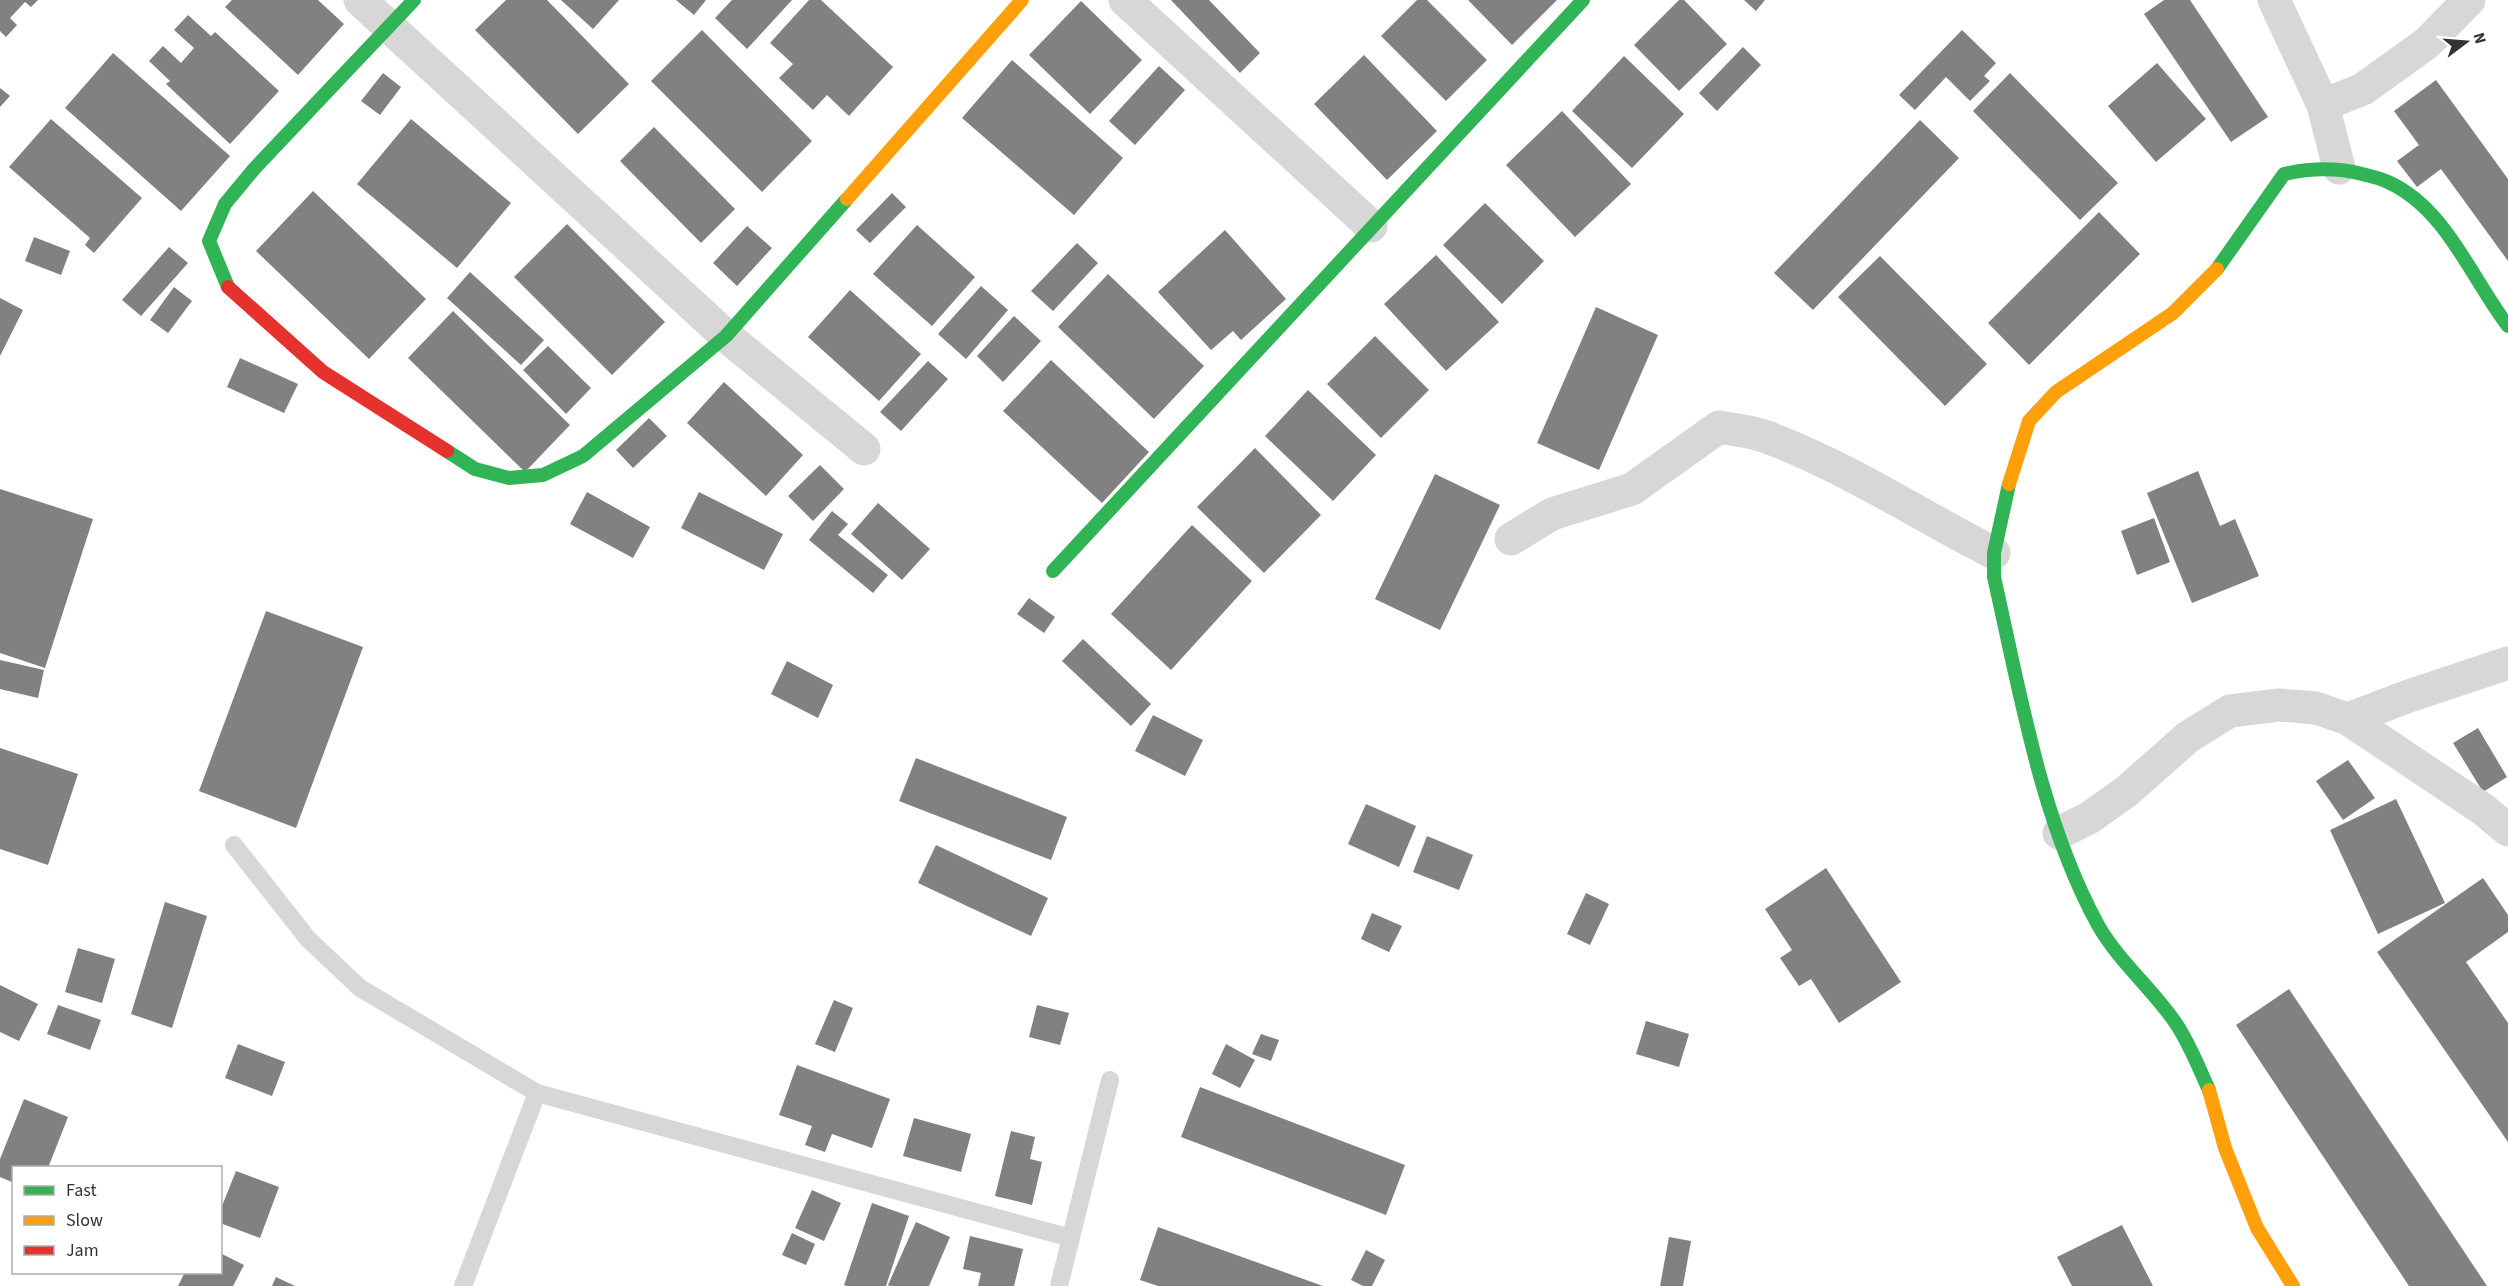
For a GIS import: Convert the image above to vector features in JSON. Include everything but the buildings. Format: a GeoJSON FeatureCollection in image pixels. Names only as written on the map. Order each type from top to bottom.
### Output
{"type":"FeatureCollection","features":[{"type":"Feature","properties":{"kind":"street"},"geometry":{"type":"LineString","coordinates":[[360,0],[726,336],[864,449]]}},
{"type":"Feature","properties":{"kind":"street"},"geometry":{"type":"LineString","coordinates":[[414,0],[254,169],[225,204],[209,241],[226,285],[323,372],[475,469],[509,478],[543,475],[583,456],[726,336],[1022,0]]}},
{"type":"Feature","properties":{"kind":"street"},"geometry":{"type":"LineString","coordinates":[[1125,0],[1371,226]]}},
{"type":"Feature","properties":{"kind":"street"},"geometry":{"type":"LineString","coordinates":[[1053,571],[1583,0]]}},
{"type":"Feature","properties":{"kind":"street"},"geometry":{"type":"LineString","coordinates":[[2274,0],[2323,105],[2339,168]]}},
{"type":"Feature","properties":{"kind":"street"},"geometry":{"type":"LineString","coordinates":[[2323,105],[2363,89],[2400,63],[2427,43],[2469,0]]}},
{"type":"Feature","properties":{"kind":"street"},"geometry":{"type":"LineString","coordinates":[[2293,1286],[2257,1228],[2225,1148],[2209,1091],[2189,1045],[2176,1023],[2114,950],[2098,925],[2059,833],[2036,759],[1994,577],[1994,553],[2008,487],[2029,420],[2056,392],[2173,313],[2198,289],[2214,273],[2284,174],[2308,168],[2339,168],[2390,182],[2427,207],[2460,251],[2499,316],[2508,326]]}},
{"type":"Feature","properties":{"kind":"street"},"geometry":{"type":"LineString","coordinates":[[1511,539],[1552,514],[1632,489],[1719,427],[1762,435],[1856,476],[1944,528],[1994,553]]}},
{"type":"Feature","properties":{"kind":"street"},"geometry":{"type":"LineString","coordinates":[[2348,719],[2508,663]]}},
{"type":"Feature","properties":{"kind":"street"},"geometry":{"type":"LineString","coordinates":[[2059,833],[2089,818],[2127,791],[2188,737],[2230,711],[2279,705],[2316,708],[2348,719],[2484,810],[2508,830]]}},
{"type":"Feature","properties":{"kind":"lane"},"geometry":{"type":"LineString","coordinates":[[234,845],[308,939],[360,988],[537,1093],[1071,1238]]}},
{"type":"Feature","properties":{"kind":"lane"},"geometry":{"type":"LineString","coordinates":[[1059,1286],[1110,1080]]}},
{"type":"Feature","properties":{"kind":"lane"},"geometry":{"type":"LineString","coordinates":[[463,1286],[537,1093]]}},
{"type":"Feature","properties":{"kind":"traffic: fast"},"geometry":{"type":"LineString","coordinates":[[228,287],[209,241],[225,204],[254,169],[414,0]]}},
{"type":"Feature","properties":{"kind":"traffic: fast"},"geometry":{"type":"LineString","coordinates":[[1053,571],[1583,0]]}},
{"type":"Feature","properties":{"kind":"traffic: fast"},"geometry":{"type":"LineString","coordinates":[[2217,269],[2284,174],[2304,170],[2342,170],[2388,182],[2408,194],[2426,209],[2442,226],[2508,326]]}},
{"type":"Feature","properties":{"kind":"traffic: fast"},"geometry":{"type":"LineString","coordinates":[[447,451],[475,469],[509,478],[543,475],[583,456],[726,336],[847,199]]}},
{"type":"Feature","properties":{"kind":"traffic: fast"},"geometry":{"type":"LineString","coordinates":[[2009,484],[1994,553],[1994,577],[2034,755],[2061,843],[2098,925],[2116,951],[2177,1025],[2209,1090]]}},
{"type":"Feature","properties":{"kind":"traffic: slow"},"geometry":{"type":"LineString","coordinates":[[847,199],[1022,0]]}},
{"type":"Feature","properties":{"kind":"traffic: slow"},"geometry":{"type":"LineString","coordinates":[[2009,484],[2029,421],[2056,392],[2173,313],[2217,269]]}},
{"type":"Feature","properties":{"kind":"traffic: slow"},"geometry":{"type":"LineString","coordinates":[[2209,1090],[2225,1148],[2257,1228],[2293,1286]]}},
{"type":"Feature","properties":{"kind":"traffic: jam"},"geometry":{"type":"LineString","coordinates":[[228,287],[323,372],[447,451]]}}]}
